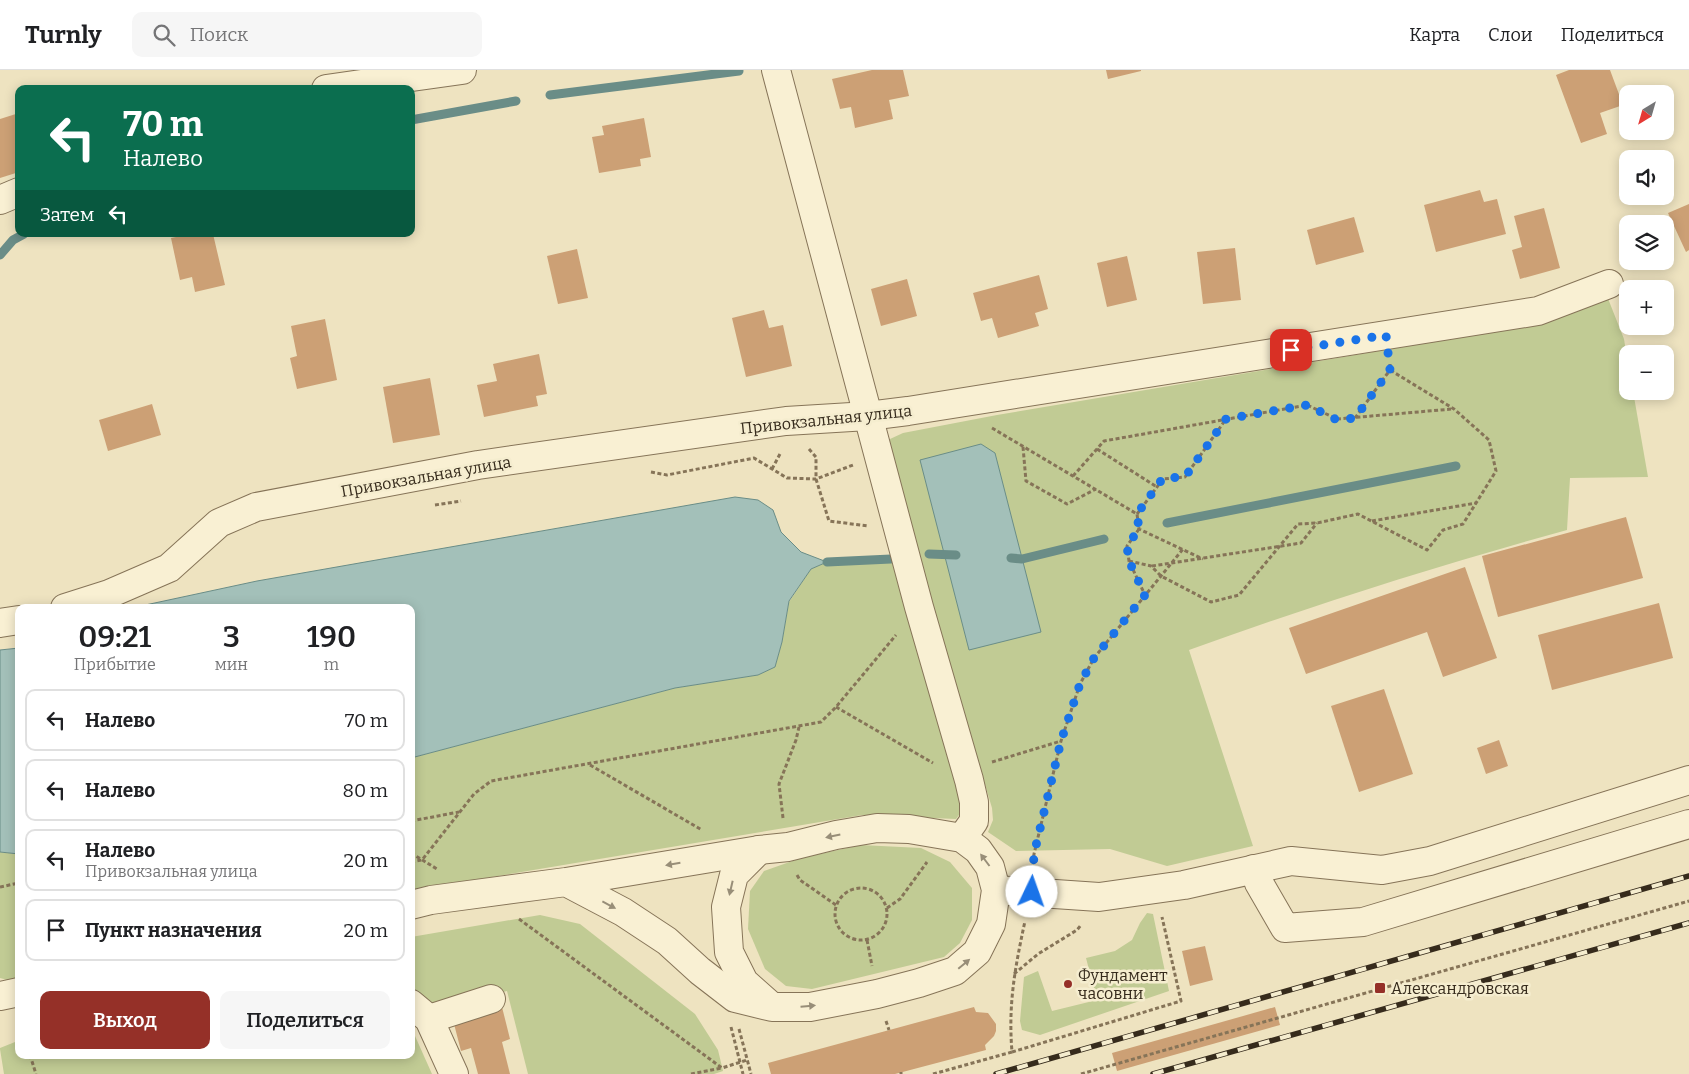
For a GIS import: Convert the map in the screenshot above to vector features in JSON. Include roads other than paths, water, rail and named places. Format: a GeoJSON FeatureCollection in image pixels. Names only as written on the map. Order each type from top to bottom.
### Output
{"type":"FeatureCollection","features":[{"type":"Feature","properties":{"kind":"street"},"geometry":{"type":"LineString","coordinates":[[355,85],[462,70]]}},
{"type":"Feature","properties":{"kind":"street"},"geometry":{"type":"LineString","coordinates":[[776,70],[868,416],[974,802],[974,821],[962,838]]}},
{"type":"Feature","properties":{"kind":"street"},"geometry":{"type":"LineString","coordinates":[[0,200],[15,194]]}},
{"type":"Feature","properties":{"kind":"street","name":"Привокзальная улица"},"geometry":{"type":"LineString","coordinates":[[78,604],[109,594],[169,568],[219,523],[256,507],[478,465],[786,421],[868,416],[1538,311],[1609,284]]}},
{"type":"Feature","properties":{"kind":"street"},"geometry":{"type":"LineString","coordinates":[[0,623],[15,621]]}},
{"type":"Feature","properties":{"kind":"street"},"geometry":{"type":"LineString","coordinates":[[996,890],[1099,897],[1184,885],[1291,861],[1382,870],[1430,861],[1689,780]]}},
{"type":"Feature","properties":{"kind":"street"},"geometry":{"type":"LineString","coordinates":[[1254,869],[1259,883],[1285,928],[1362,922],[1689,824]]}},
{"type":"Feature","properties":{"kind":"street"},"geometry":{"type":"LineString","coordinates":[[415,904],[788,847],[836,835],[877,828],[909,829],[962,838],[978,850],[990,867],[996,890],[991,924],[977,952],[955,971],[919,984],[878,994],[810,1007],[772,1007],[735,998],[700,971],[667,941],[623,912],[566,882]]}},
{"type":"Feature","properties":{"kind":"street"},"geometry":{"type":"LineString","coordinates":[[759,850],[734,875],[726,907],[730,952],[744,982],[772,1007]]}},
{"type":"Feature","properties":{"kind":"street"},"geometry":{"type":"LineString","coordinates":[[0,996],[15,993]]}},
{"type":"Feature","properties":{"kind":"street"},"geometry":{"type":"LineString","coordinates":[[454,1074],[420,1012],[491,999]]}},
{"type":"Feature","properties":{"kind":"water"},"geometry":{"type":"Polygon","coordinates":[[[981,444],[995,453],[1041,632],[969,650],[920,460],[981,444]]]}},
{"type":"Feature","properties":{"kind":"water"},"geometry":{"type":"Polygon","coordinates":[[[735,497],[758,500],[773,510],[781,532],[801,552],[827,562],[811,569],[789,601],[782,642],[775,667],[758,675],[675,688],[415,757],[415,604],[150,604],[257,581],[735,497]]]}},
{"type":"Feature","properties":{"kind":"water"},"geometry":{"type":"Polygon","coordinates":[[[15,648],[15,854],[0,852],[0,650],[15,648]]]}},
{"type":"Feature","properties":{"kind":"waterway"},"geometry":{"type":"LineString","coordinates":[[550,95],[739,71]]}},
{"type":"Feature","properties":{"kind":"waterway"},"geometry":{"type":"LineString","coordinates":[[415,119],[516,101]]}},
{"type":"Feature","properties":{"kind":"waterway"},"geometry":{"type":"LineString","coordinates":[[0,255],[13,240],[18,237]]}},
{"type":"Feature","properties":{"kind":"waterway"},"geometry":{"type":"LineString","coordinates":[[1167,523],[1456,466]]}},
{"type":"Feature","properties":{"kind":"waterway"},"geometry":{"type":"LineString","coordinates":[[1011,558],[1022,559],[1104,539]]}},
{"type":"Feature","properties":{"kind":"waterway"},"geometry":{"type":"LineString","coordinates":[[929,554],[956,555]]}},
{"type":"Feature","properties":{"kind":"waterway"},"geometry":{"type":"LineString","coordinates":[[827,562],[891,559]]}},
{"type":"Feature","properties":{"kind":"railway"},"geometry":{"type":"LineString","coordinates":[[996,1074],[1689,876]]}},
{"type":"Feature","properties":{"kind":"railway"},"geometry":{"type":"LineString","coordinates":[[1153,1074],[1689,923]]}},
{"type":"Feature","properties":{"kind":"place","name":"Фундамент часовни"},"geometry":{"type":"Point","coordinates":[1068,984]}},
{"type":"Feature","properties":{"kind":"place","name":"Александровская"},"geometry":{"type":"Point","coordinates":[1380,988]}}]}
